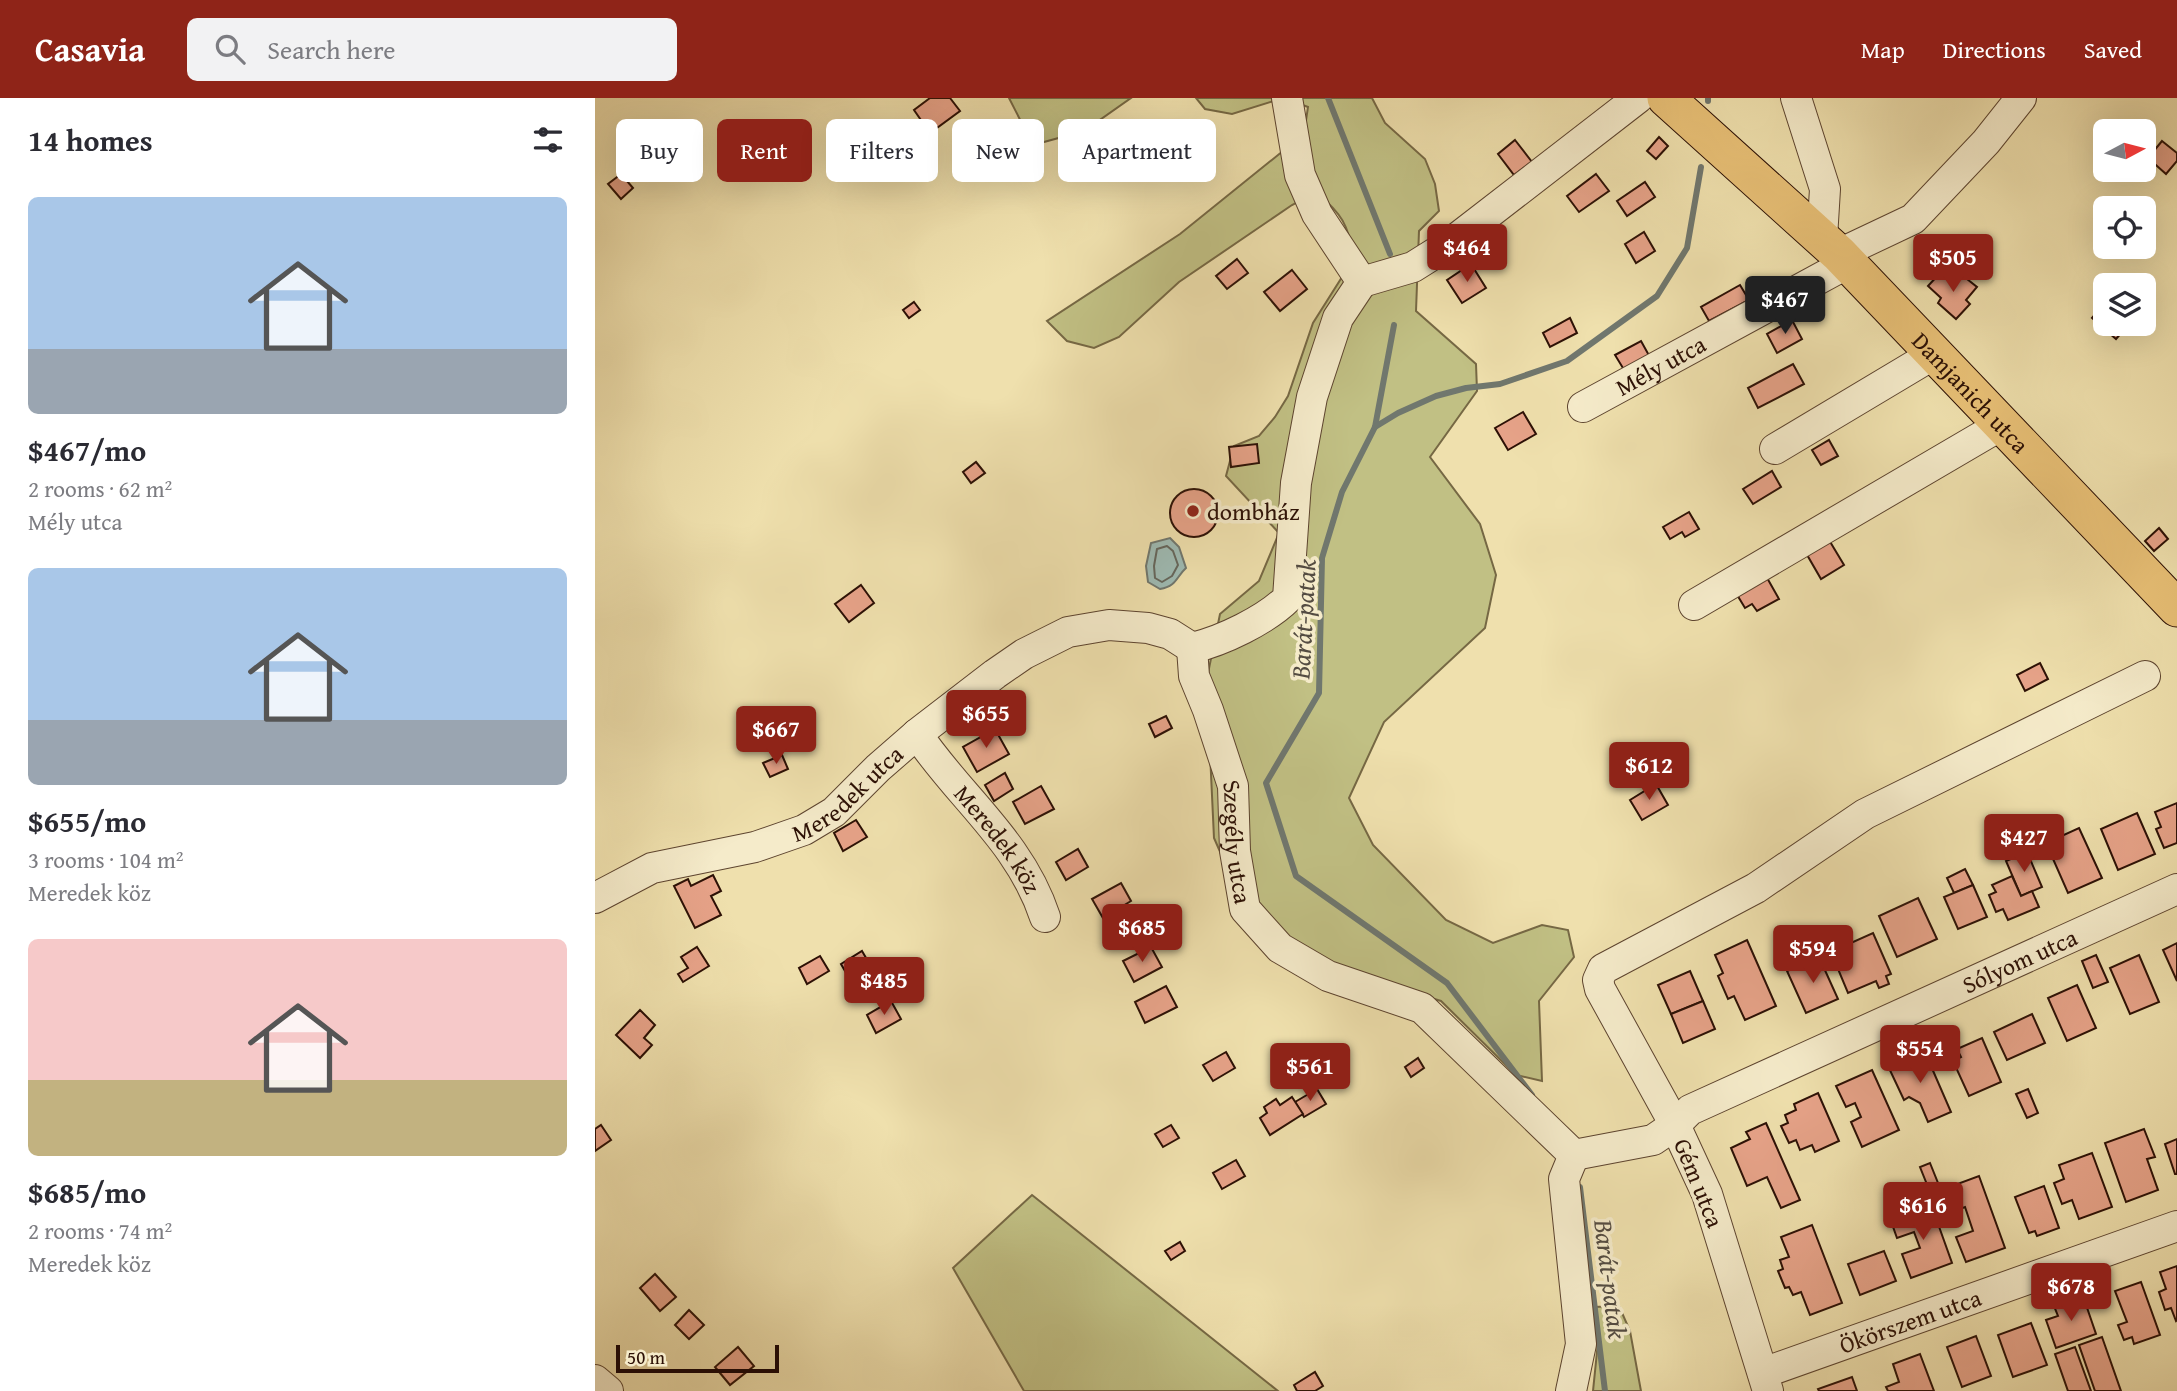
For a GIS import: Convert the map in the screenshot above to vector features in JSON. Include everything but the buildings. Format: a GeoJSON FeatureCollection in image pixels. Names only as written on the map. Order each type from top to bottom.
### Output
{"type":"FeatureCollection","features":[{"type":"Feature","properties":{"kind":"main road","name":"Damjanich utca"},"geometry":{"type":"LineString","coordinates":[[1666,98],[1836,252],[2177,608]]}},
{"type":"Feature","properties":{"kind":"street"},"geometry":{"type":"LineString","coordinates":[[1287,98],[1300,175],[1317,214],[1362,282]]}},
{"type":"Feature","properties":{"kind":"street"},"geometry":{"type":"LineString","coordinates":[[1192,648],[1210,643],[1251,623],[1288,598],[1296,483],[1312,397],[1338,318],[1362,282],[1413,267],[1448,245],[1638,98]]}},
{"type":"Feature","properties":{"kind":"street"},"geometry":{"type":"LineString","coordinates":[[1796,98],[1825,189],[1836,252]]}},
{"type":"Feature","properties":{"kind":"street","name":"Mély utca"},"geometry":{"type":"LineString","coordinates":[[1583,407],[1836,252],[1913,219],[1986,142],[2021,98]]}},
{"type":"Feature","properties":{"kind":"street"},"geometry":{"type":"LineString","coordinates":[[1775,449],[1934,354]]}},
{"type":"Feature","properties":{"kind":"street"},"geometry":{"type":"LineString","coordinates":[[1694,604],[2003,424]]}},
{"type":"Feature","properties":{"kind":"street","name":"Meredek utca"},"geometry":{"type":"LineString","coordinates":[[595,898],[652,868],[755,847],[804,830],[834,812],[917,734],[1024,654],[1068,632],[1109,625],[1148,628],[1171,634],[1192,648]]}},
{"type":"Feature","properties":{"kind":"street","name":"Szegély utca"},"geometry":{"type":"LineString","coordinates":[[1192,648],[1194,676],[1233,786],[1235,851],[1245,909],[1280,948],[1328,976],[1422,1008],[1574,1155]]}},
{"type":"Feature","properties":{"kind":"street","name":"Gém utca"},"geometry":{"type":"LineString","coordinates":[[1765,1382],[1707,1194],[1675,1125],[1600,989],[1598,980],[1603,969],[1756,888],[1865,814],[2145,676]]}},
{"type":"Feature","properties":{"kind":"street","name":"Meredek köz"},"geometry":{"type":"LineString","coordinates":[[917,734],[937,764],[972,800],[1010,847],[1031,881],[1045,917]]}},
{"type":"Feature","properties":{"kind":"street","name":"Sólyom utca"},"geometry":{"type":"LineString","coordinates":[[1574,1155],[1653,1140],[1675,1125],[1690,1110],[2177,889]]}},
{"type":"Feature","properties":{"kind":"street"},"geometry":{"type":"LineString","coordinates":[[1571,1391],[1581,1344],[1564,1179],[1574,1155]]}},
{"type":"Feature","properties":{"kind":"street","name":"Ökörszem utca"},"geometry":{"type":"LineString","coordinates":[[1765,1382],[2177,1226]]}},
{"type":"Feature","properties":{"kind":"street"},"geometry":{"type":"LineString","coordinates":[[595,1380],[608,1391]]}},
{"type":"Feature","properties":{"kind":"shaded area"},"geometry":{"type":"Polygon","coordinates":[[[1009,98],[1131,98],[1101,119],[1058,119],[1058,138],[1044,142],[1044,119],[1020,119],[1009,98]]]}},
{"type":"Feature","properties":{"kind":"shaded area"},"geometry":{"type":"Polygon","coordinates":[[[1196,98],[1283,98],[1232,114],[1205,109],[1196,98]]]}},
{"type":"Feature","properties":{"kind":"shaded area"},"geometry":{"type":"Polygon","coordinates":[[[1283,98],[1372,98],[1385,123],[1425,159],[1435,184],[1439,211],[1419,231],[1416,311],[1476,364],[1477,391],[1430,457],[1480,524],[1496,575],[1485,628],[1384,722],[1349,798],[1373,845],[1446,920],[1493,943],[1542,925],[1568,930],[1574,957],[1539,1001],[1542,1081],[1516,1075],[1441,1001],[1343,972],[1245,909],[1214,838],[1208,710],[1202,703],[1220,614],[1259,581],[1279,533],[1226,476],[1234,446],[1259,436],[1288,396],[1313,323],[1354,258],[1343,220],[1316,192],[1292,205],[1179,282],[1119,337],[1094,348],[1067,341],[1047,321],[1180,234],[1304,134],[1308,107],[1283,98]]]}},
{"type":"Feature","properties":{"kind":"shaded area"},"geometry":{"type":"Polygon","coordinates":[[[1032,1195],[1278,1391],[1024,1391],[953,1268],[1032,1195]]]}},
{"type":"Feature","properties":{"kind":"shaded area"},"geometry":{"type":"Polygon","coordinates":[[[1619,1306],[1630,1331],[1641,1391],[1593,1391],[1598,1342],[1594,1307],[1619,1306]]]}},
{"type":"Feature","properties":{"kind":"water"},"geometry":{"type":"Polygon","coordinates":[[[1170,538],[1179,547],[1186,568],[1173,583],[1160,589],[1148,582],[1146,566],[1151,543],[1170,538]]]}},
{"type":"Feature","properties":{"kind":"waterway","name":"Barát-patak"},"geometry":{"type":"LineString","coordinates":[[1328,98],[1390,254]]}},
{"type":"Feature","properties":{"kind":"waterway"},"geometry":{"type":"LineString","coordinates":[[1375,427],[1436,396],[1466,388],[1500,384],[1567,361],[1657,296],[1687,248],[1701,167]]}},
{"type":"Feature","properties":{"kind":"waterway","name":"Barát-patak"},"geometry":{"type":"LineString","coordinates":[[1394,325],[1375,427],[1342,492],[1322,558],[1319,693],[1266,783],[1296,876],[1447,983],[1532,1095]]}},
{"type":"Feature","properties":{"kind":"waterway","name":"Barát-patak"},"geometry":{"type":"LineString","coordinates":[[1580,1187],[1605,1391]]}},
{"type":"Feature","properties":{"kind":"place","name":"dombház"},"geometry":{"type":"Point","coordinates":[1193,511]}}]}
